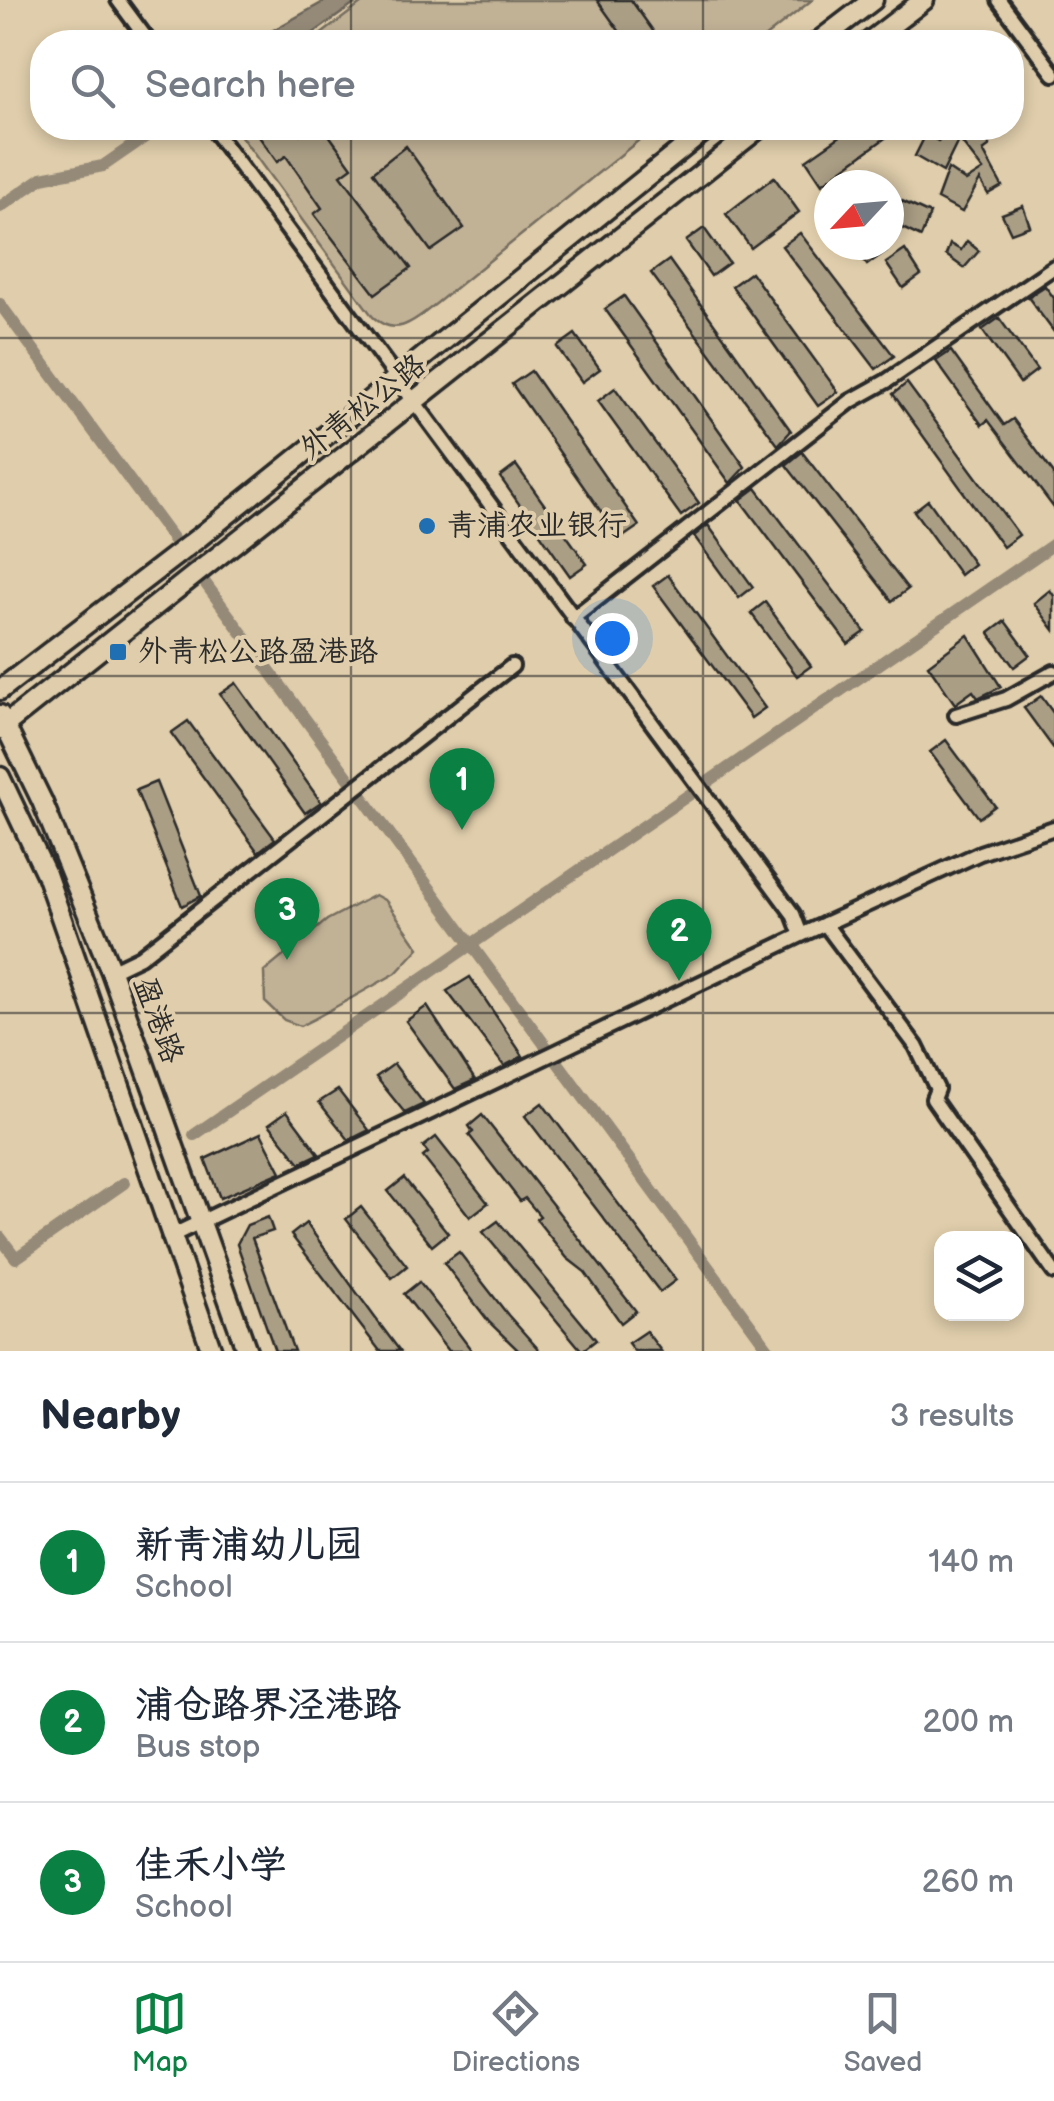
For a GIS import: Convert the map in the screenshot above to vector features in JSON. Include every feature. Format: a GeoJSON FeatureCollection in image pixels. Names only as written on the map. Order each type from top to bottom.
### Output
{"type":"FeatureCollection","features":[{"type":"Feature","properties":{"kind":"main road"},"geometry":{"type":"LineString","coordinates":[[834,30],[873,0]]}},
{"type":"Feature","properties":{"kind":"main road"},"geometry":{"type":"LineString","coordinates":[[885,30],[924,0]]}},
{"type":"Feature","properties":{"kind":"main road","name":"外青松公路"},"geometry":{"type":"LineString","coordinates":[[0,690],[197,539],[693,140]]}},
{"type":"Feature","properties":{"kind":"main road","name":"外青松公路"},"geometry":{"type":"LineString","coordinates":[[2,723],[744,140]]}},
{"type":"Feature","properties":{"kind":"main road","name":"盈港路"},"geometry":{"type":"LineString","coordinates":[[2,723],[42,800],[111,971],[247,1351]]}},
{"type":"Feature","properties":{"kind":"main road","name":"盈港路"},"geometry":{"type":"LineString","coordinates":[[0,777],[46,874],[169,1237],[212,1351]]}},
{"type":"Feature","properties":{"kind":"street"},"geometry":{"type":"LineString","coordinates":[[118,0],[140,30]]}},
{"type":"Feature","properties":{"kind":"street"},"geometry":{"type":"LineString","coordinates":[[999,0],[1021,30]]}},
{"type":"Feature","properties":{"kind":"street"},"geometry":{"type":"LineString","coordinates":[[1024,34],[1054,74]]}},
{"type":"Feature","properties":{"kind":"street"},"geometry":{"type":"LineString","coordinates":[[221,140],[573,618],[692,772],[793,914],[800,935]]}},
{"type":"Feature","properties":{"kind":"street"},"geometry":{"type":"LineString","coordinates":[[573,618],[851,401],[887,382],[1054,267]]}},
{"type":"Feature","properties":{"kind":"street"},"geometry":{"type":"LineString","coordinates":[[111,971],[140,958],[512,666]]}},
{"type":"Feature","properties":{"kind":"street"},"geometry":{"type":"LineString","coordinates":[[956,715],[1006,699],[1054,672]]}},
{"type":"Feature","properties":{"kind":"street"},"geometry":{"type":"LineString","coordinates":[[169,1237],[800,935],[980,852],[1054,828]]}},
{"type":"Feature","properties":{"kind":"street"},"geometry":{"type":"LineString","coordinates":[[825,924],[916,1046],[936,1089],[933,1099],[1054,1272]]}},
{"type":"Feature","properties":{"kind":"shaded area"},"geometry":{"type":"Polygon","coordinates":[[[327,0],[360,0],[318,30],[273,30],[327,0]]]}},
{"type":"Feature","properties":{"kind":"shaded area"},"geometry":{"type":"Polygon","coordinates":[[[366,0],[812,0],[774,30],[327,30],[366,0]]]}},
{"type":"Feature","properties":{"kind":"shaded area"},"geometry":{"type":"Polygon","coordinates":[[[244,140],[639,140],[414,320],[390,326],[373,317],[244,140]]]}},
{"type":"Feature","properties":{"kind":"shaded area"},"geometry":{"type":"Polygon","coordinates":[[[375,895],[386,901],[419,948],[396,973],[314,1019],[300,1026],[284,1020],[265,1002],[264,972],[327,920],[375,895]]]}},
{"type":"Feature","properties":{"kind":"building"},"geometry":{"type":"Polygon","coordinates":[[[597,0],[631,0],[652,30],[618,30],[597,0]]]}},
{"type":"Feature","properties":{"kind":"building"},"geometry":{"type":"Polygon","coordinates":[[[261,140],[333,140],[352,167],[341,175],[411,268],[375,294],[314,214],[322,208],[286,156],[277,162],[261,140]]]}},
{"type":"Feature","properties":{"kind":"building"},"geometry":{"type":"Polygon","coordinates":[[[835,140],[882,140],[841,170],[814,172],[806,160],[835,140]]]}},
{"type":"Feature","properties":{"kind":"building"},"geometry":{"type":"Polygon","coordinates":[[[923,140],[959,140],[943,172],[915,156],[923,140]]]}},
{"type":"Feature","properties":{"kind":"building"},"geometry":{"type":"Polygon","coordinates":[[[960,140],[985,140],[990,146],[983,151],[1002,186],[988,194],[980,180],[962,212],[937,199],[948,169],[966,181],[983,170],[960,140]]]}},
{"type":"Feature","properties":{"kind":"building"},"geometry":{"type":"Polygon","coordinates":[[[406,146],[464,228],[431,251],[373,172],[406,146]]]}},
{"type":"Feature","properties":{"kind":"building"},"geometry":{"type":"Polygon","coordinates":[[[774,177],[799,212],[751,248],[726,214],[774,177]]]}},
{"type":"Feature","properties":{"kind":"building"},"geometry":{"type":"Polygon","coordinates":[[[904,202],[930,214],[921,237],[904,229],[904,202]]]}},
{"type":"Feature","properties":{"kind":"building"},"geometry":{"type":"Polygon","coordinates":[[[1023,206],[1030,226],[1011,233],[1002,214],[1023,206]]]}},
{"type":"Feature","properties":{"kind":"building"},"geometry":{"type":"Polygon","coordinates":[[[704,228],[729,263],[711,276],[686,241],[704,228]]]}},
{"type":"Feature","properties":{"kind":"building"},"geometry":{"type":"Polygon","coordinates":[[[800,233],[814,251],[814,260],[821,260],[894,356],[876,369],[782,246],[800,233]]]}},
{"type":"Feature","properties":{"kind":"building"},"geometry":{"type":"Polygon","coordinates":[[[967,241],[979,251],[964,268],[946,255],[950,244],[961,250],[967,241]]]}},
{"type":"Feature","properties":{"kind":"building"},"geometry":{"type":"Polygon","coordinates":[[[904,251],[921,275],[903,288],[886,263],[904,260],[904,251]]]}},
{"type":"Feature","properties":{"kind":"building"},"geometry":{"type":"Polygon","coordinates":[[[669,260],[791,431],[778,445],[651,273],[669,260]]]}},
{"type":"Feature","properties":{"kind":"building"},"geometry":{"type":"Polygon","coordinates":[[[751,272],[838,392],[818,406],[732,286],[751,272]]]}},
{"type":"Feature","properties":{"kind":"building"},"geometry":{"type":"Polygon","coordinates":[[[1045,286],[1054,298],[1054,332],[1028,297],[1045,286]]]}},
{"type":"Feature","properties":{"kind":"building"},"geometry":{"type":"Polygon","coordinates":[[[624,296],[745,467],[730,483],[605,309],[624,296]]]}},
{"type":"Feature","properties":{"kind":"building"},"geometry":{"type":"Polygon","coordinates":[[[999,318],[1037,370],[1020,383],[982,330],[999,318]]]}},
{"type":"Feature","properties":{"kind":"building"},"geometry":{"type":"Polygon","coordinates":[[[575,334],[600,369],[582,382],[557,347],[575,334]]]}},
{"type":"Feature","properties":{"kind":"building"},"geometry":{"type":"Polygon","coordinates":[[[951,351],[1004,425],[1013,419],[1054,474],[1054,508],[988,420],[982,425],[936,361],[951,351]]]}},
{"type":"Feature","properties":{"kind":"building"},"geometry":{"type":"Polygon","coordinates":[[[531,371],[639,526],[620,539],[512,384],[531,371]]]}},
{"type":"Feature","properties":{"kind":"building"},"geometry":{"type":"Polygon","coordinates":[[[907,383],[1019,535],[1003,547],[893,394],[907,383]]]}},
{"type":"Feature","properties":{"kind":"building"},"geometry":{"type":"Polygon","coordinates":[[[615,388],[699,503],[681,516],[598,401],[615,388]]]}},
{"type":"Feature","properties":{"kind":"building"},"geometry":{"type":"Polygon","coordinates":[[[802,452],[908,589],[892,601],[786,465],[802,452]]]}},
{"type":"Feature","properties":{"kind":"building"},"geometry":{"type":"Polygon","coordinates":[[[516,465],[587,564],[570,576],[500,477],[516,465]]]}},
{"type":"Feature","properties":{"kind":"building"},"geometry":{"type":"Polygon","coordinates":[[[756,488],[865,632],[848,644],[740,500],[756,488]]]}},
{"type":"Feature","properties":{"kind":"building"},"geometry":{"type":"Polygon","coordinates":[[[928,500],[974,564],[960,575],[914,511],[928,500]]]}},
{"type":"Feature","properties":{"kind":"building"},"geometry":{"type":"Polygon","coordinates":[[[708,525],[753,587],[739,598],[694,536],[708,525]]]}},
{"type":"Feature","properties":{"kind":"building"},"geometry":{"type":"Polygon","coordinates":[[[668,575],[765,708],[751,718],[653,586],[668,575]]]}},
{"type":"Feature","properties":{"kind":"building"},"geometry":{"type":"Polygon","coordinates":[[[1050,590],[1054,596],[1054,630],[1034,603],[1050,590]]]}},
{"type":"Feature","properties":{"kind":"building"},"geometry":{"type":"Polygon","coordinates":[[[765,602],[811,666],[797,676],[751,613],[765,602]]]}},
{"type":"Feature","properties":{"kind":"building"},"geometry":{"type":"Polygon","coordinates":[[[1005,621],[1030,655],[1014,667],[989,633],[1005,621]]]}},
{"type":"Feature","properties":{"kind":"building"},"geometry":{"type":"Polygon","coordinates":[[[968,635],[1001,687],[978,698],[973,691],[955,704],[928,665],[968,635]]]}},
{"type":"Feature","properties":{"kind":"building"},"geometry":{"type":"Polygon","coordinates":[[[236,683],[321,802],[305,813],[220,694],[236,683]]]}},
{"type":"Feature","properties":{"kind":"building"},"geometry":{"type":"Polygon","coordinates":[[[1041,696],[1054,714],[1054,749],[1024,708],[1041,696]]]}},
{"type":"Feature","properties":{"kind":"building"},"geometry":{"type":"Polygon","coordinates":[[[188,721],[275,839],[258,852],[171,733],[188,721]]]}},
{"type":"Feature","properties":{"kind":"building"},"geometry":{"type":"Polygon","coordinates":[[[946,740],[995,806],[979,818],[930,752],[946,740]]]}},
{"type":"Feature","properties":{"kind":"building"},"geometry":{"type":"Polygon","coordinates":[[[156,782],[201,896],[182,906],[136,790],[156,782]]]}},
{"type":"Feature","properties":{"kind":"building"},"geometry":{"type":"Polygon","coordinates":[[[470,977],[523,1056],[504,1066],[447,991],[470,977]]]}},
{"type":"Feature","properties":{"kind":"building"},"geometry":{"type":"Polygon","coordinates":[[[427,1006],[475,1080],[455,1089],[406,1021],[427,1006]]]}},
{"type":"Feature","properties":{"kind":"building"},"geometry":{"type":"Polygon","coordinates":[[[394,1064],[424,1104],[405,1113],[376,1077],[394,1064]]]}},
{"type":"Feature","properties":{"kind":"building"},"geometry":{"type":"Polygon","coordinates":[[[338,1090],[369,1130],[349,1140],[319,1102],[338,1090]]]}},
{"type":"Feature","properties":{"kind":"building"},"geometry":{"type":"Polygon","coordinates":[[[542,1103],[676,1280],[660,1292],[525,1116],[542,1103]]]}},
{"type":"Feature","properties":{"kind":"building"},"geometry":{"type":"Polygon","coordinates":[[[287,1111],[319,1154],[300,1163],[269,1124],[287,1111]]]}},
{"type":"Feature","properties":{"kind":"building"},"geometry":{"type":"Polygon","coordinates":[[[482,1115],[636,1311],[621,1323],[585,1272],[567,1258],[536,1219],[540,1216],[525,1198],[520,1201],[469,1135],[473,1132],[469,1126],[482,1115]]]}},
{"type":"Feature","properties":{"kind":"building"},"geometry":{"type":"Polygon","coordinates":[[[261,1133],[281,1172],[220,1198],[205,1159],[261,1133]]]}},
{"type":"Feature","properties":{"kind":"building"},"geometry":{"type":"Polygon","coordinates":[[[436,1137],[488,1203],[470,1217],[423,1157],[428,1153],[423,1147],[436,1137]]]}},
{"type":"Feature","properties":{"kind":"building"},"geometry":{"type":"Polygon","coordinates":[[[404,1178],[448,1233],[432,1246],[388,1191],[404,1178]]]}},
{"type":"Feature","properties":{"kind":"building"},"geometry":{"type":"Polygon","coordinates":[[[361,1207],[407,1266],[392,1278],[346,1219],[361,1207]]]}},
{"type":"Feature","properties":{"kind":"building"},"geometry":{"type":"Polygon","coordinates":[[[268,1217],[273,1231],[252,1238],[294,1351],[275,1351],[237,1244],[247,1225],[268,1217]]]}},
{"type":"Feature","properties":{"kind":"building"},"geometry":{"type":"Polygon","coordinates":[[[498,1221],[596,1340],[582,1351],[483,1232],[498,1221]]]}},
{"type":"Feature","properties":{"kind":"building"},"geometry":{"type":"Polygon","coordinates":[[[306,1223],[400,1351],[380,1351],[291,1235],[306,1223]]]}},
{"type":"Feature","properties":{"kind":"building"},"geometry":{"type":"Polygon","coordinates":[[[459,1252],[540,1351],[519,1351],[489,1322],[444,1263],[459,1252]]]}},
{"type":"Feature","properties":{"kind":"building"},"geometry":{"type":"Polygon","coordinates":[[[419,1282],[472,1351],[448,1351],[404,1294],[419,1282]]]}},
{"type":"Feature","properties":{"kind":"building"},"geometry":{"type":"Polygon","coordinates":[[[646,1331],[661,1351],[634,1351],[628,1343],[646,1331]]]}},
{"type":"Feature","properties":{"kind":"waterway"},"geometry":{"type":"LineString","coordinates":[[0,207],[42,178],[103,166],[141,140]]}},
{"type":"Feature","properties":{"kind":"waterway"},"geometry":{"type":"LineString","coordinates":[[0,304],[770,1351]]}},
{"type":"Feature","properties":{"kind":"waterway"},"geometry":{"type":"LineString","coordinates":[[194,1135],[1054,544]]}},
{"type":"Feature","properties":{"kind":"waterway"},"geometry":{"type":"LineString","coordinates":[[0,1237],[16,1258],[124,1183]]}},
{"type":"Feature","properties":{"kind":"place","name":"青浦农业银行"},"geometry":{"type":"Point","coordinates":[427,526]}},
{"type":"Feature","properties":{"kind":"place","name":"外青松公路盈港路"},"geometry":{"type":"Point","coordinates":[118,652]}},
{"type":"Feature","properties":{"kind":"place","name":"新青浦幼儿园"},"geometry":{"type":"Point","coordinates":[462,830]}},
{"type":"Feature","properties":{"kind":"place","name":"佳禾小学"},"geometry":{"type":"Point","coordinates":[287,960]}},
{"type":"Feature","properties":{"kind":"place","name":"浦仓路界泾港路"},"geometry":{"type":"Point","coordinates":[679,981]}}]}
